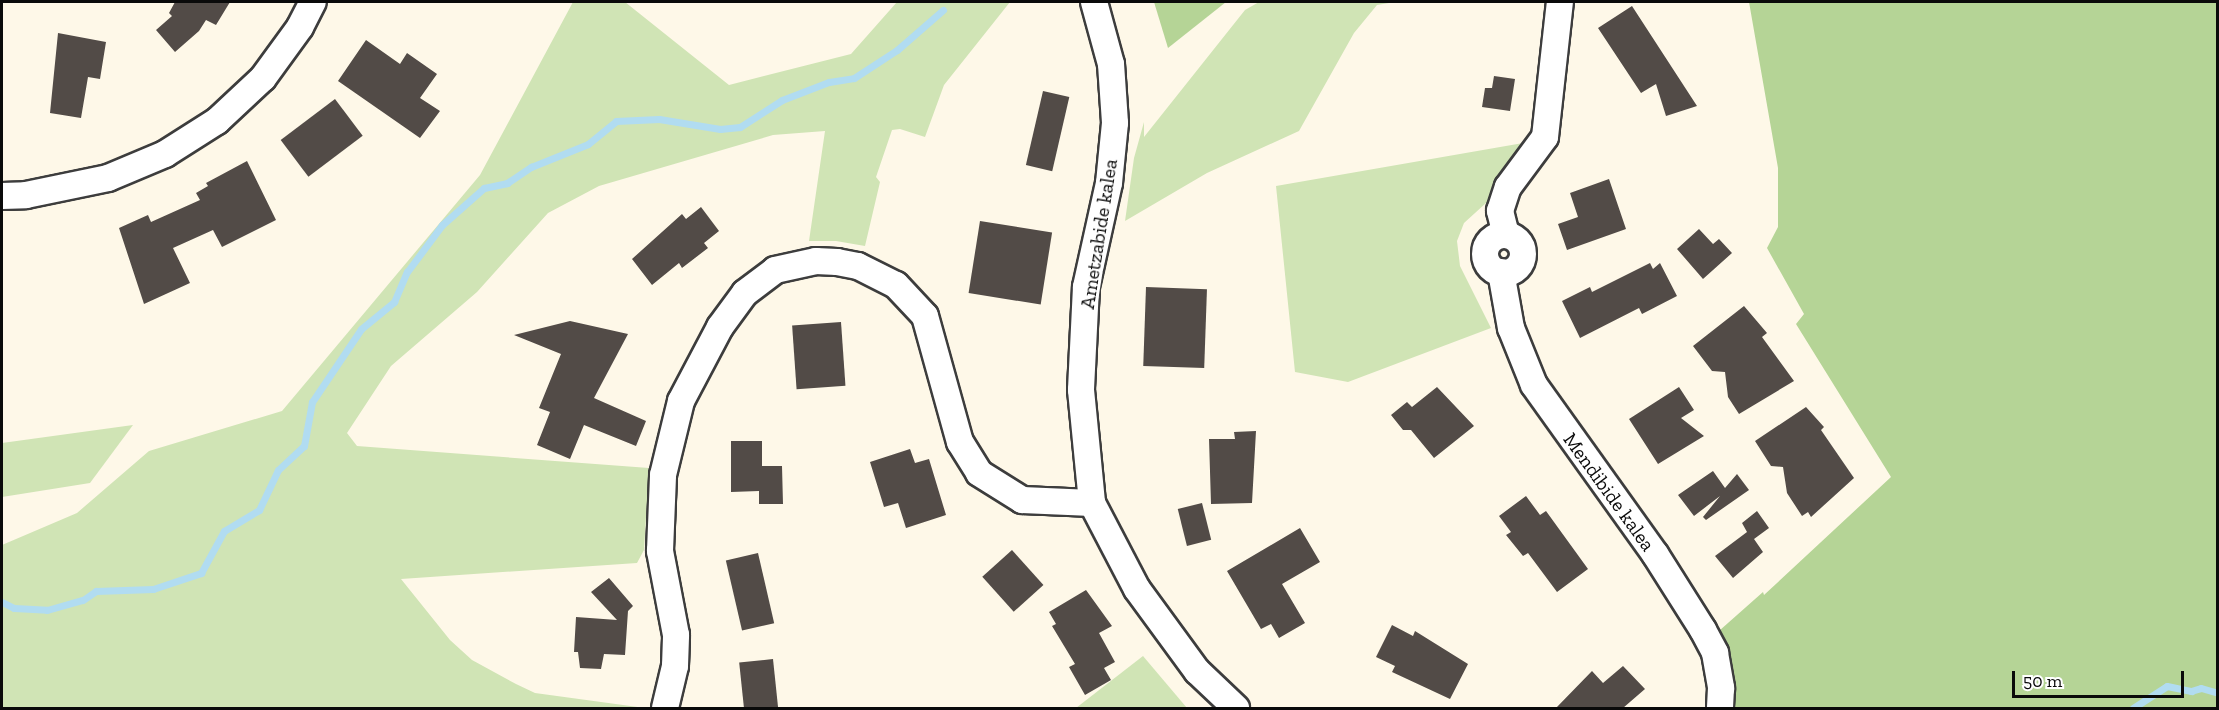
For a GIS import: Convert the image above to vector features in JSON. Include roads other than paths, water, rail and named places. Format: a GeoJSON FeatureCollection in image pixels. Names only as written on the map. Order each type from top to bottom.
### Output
{"type":"FeatureCollection","features":[{"type":"Feature","properties":{"kind":"street"},"geometry":{"type":"LineString","coordinates":[[2,196],[26,195],[108,178],[165,154],[217,121],[262,78],[300,27],[313,2]]}},
{"type":"Feature","properties":{"kind":"street","name":"Ametzabide kalea"},"geometry":{"type":"LineString","coordinates":[[1094,2],[1111,64],[1115,123],[1109,183],[1086,287],[1081,390],[1092,503],[1137,589],[1197,671],[1236,708]]}},
{"type":"Feature","properties":{"kind":"street","name":"Mendibide kalea"},"geometry":{"type":"LineString","coordinates":[[1560,2],[1545,137],[1508,187],[1500,211],[1506,235],[1489,242],[1485,254],[1490,266],[1501,272],[1510,328],[1534,385],[1655,554],[1715,653],[1721,688],[1720,708]]}},
{"type":"Feature","properties":{"kind":"street"},"geometry":{"type":"LineString","coordinates":[[665,708],[675,666],[676,635],[660,551],[663,475],[681,401],[720,327],[745,293],[776,270],[816,261],[837,262],[858,266],[896,285],[925,316],[956,432],[979,473],[1022,500],[1092,503]]}},
{"type":"Feature","properties":{"kind":"waterway"},"geometry":{"type":"LineString","coordinates":[[2,602],[14,608],[47,610],[83,600],[96,591],[153,589],[201,573],[224,531],[259,510],[278,470],[304,446],[312,402],[361,329],[394,302],[407,272],[442,225],[484,188],[507,183],[531,167],[588,144],[616,121],[659,119],[720,129],[740,127],[782,100],[829,82],[854,78],[897,50],[943,10]]}},
{"type":"Feature","properties":{"kind":"waterway"},"geometry":{"type":"LineString","coordinates":[[2133,708],[2167,686],[2191,691],[2201,688],[2218,693]]}}]}
